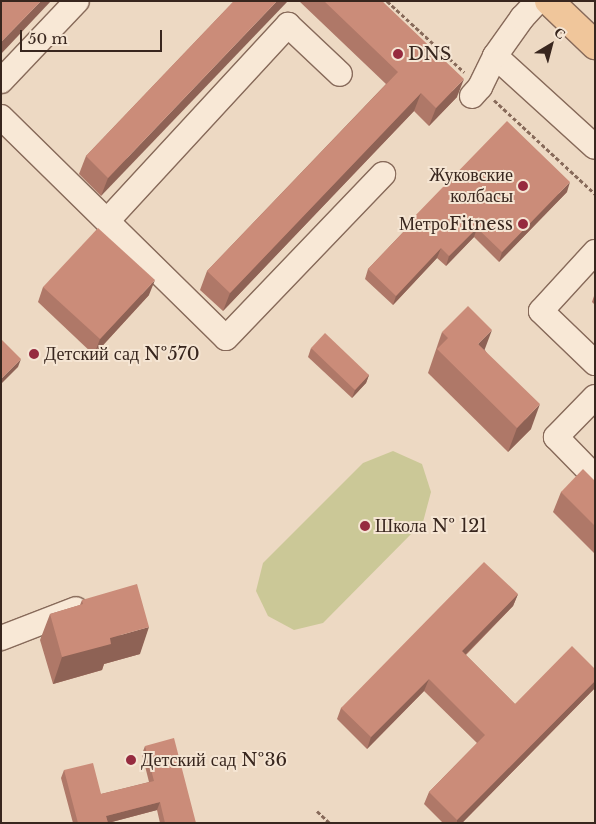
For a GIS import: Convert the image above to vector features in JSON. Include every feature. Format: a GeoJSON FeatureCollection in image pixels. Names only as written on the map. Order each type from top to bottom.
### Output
{"type":"FeatureCollection","features":[{"type":"Feature","properties":{"kind":"main road"},"geometry":{"type":"LineString","coordinates":[[549,1],[595,45]]}},
{"type":"Feature","properties":{"kind":"lane"},"geometry":{"type":"LineString","coordinates":[[1,81],[77,1]]}},
{"type":"Feature","properties":{"kind":"lane"},"geometry":{"type":"LineString","coordinates":[[472,96],[480,87],[495,56],[522,18],[538,1]]}},
{"type":"Feature","properties":{"kind":"lane"},"geometry":{"type":"LineString","coordinates":[[106,221],[288,25],[340,74]]}},
{"type":"Feature","properties":{"kind":"lane"},"geometry":{"type":"LineString","coordinates":[[495,56],[595,147]]}},
{"type":"Feature","properties":{"kind":"lane"},"geometry":{"type":"LineString","coordinates":[[3,123],[226,338],[383,174]]}},
{"type":"Feature","properties":{"kind":"lane"},"geometry":{"type":"LineString","coordinates":[[595,252],[541,311],[595,363]]}},
{"type":"Feature","properties":{"kind":"lane"},"geometry":{"type":"LineString","coordinates":[[595,397],[556,437],[595,477]]}},
{"type":"Feature","properties":{"kind":"lane"},"geometry":{"type":"LineString","coordinates":[[1,638],[94,602]]}},
{"type":"Feature","properties":{"kind":"path"},"geometry":{"type":"LineString","coordinates":[[317,811],[330,823]]}},
{"type":"Feature","properties":{"kind":"shaded area"},"geometry":{"type":"Polygon","coordinates":[[[393,451],[422,464],[431,492],[423,522],[323,623],[294,630],[268,616],[256,591],[263,563],[363,463],[393,451]]]}},
{"type":"Feature","properties":{"kind":"building"},"geometry":{"type":"Polygon","coordinates":[[[1,1],[41,1],[1,42],[1,1]]]}},
{"type":"Feature","properties":{"kind":"building"},"geometry":{"type":"Polygon","coordinates":[[[234,1],[277,1],[108,178],[86,156],[234,1]]]}},
{"type":"Feature","properties":{"kind":"building"},"geometry":{"type":"Polygon","coordinates":[[[324,1],[382,1],[464,79],[436,108],[421,93],[230,293],[207,271],[398,72],[324,1]]]}},
{"type":"Feature","properties":{"kind":"building"},"geometry":{"type":"Polygon","coordinates":[[[507,121],[570,182],[502,252],[477,228],[449,256],[441,248],[396,296],[368,269],[413,222],[411,220],[507,121]]]}},
{"type":"Feature","properties":{"kind":"building"},"geometry":{"type":"Polygon","coordinates":[[[98,228],[155,280],[100,339],[43,287],[98,228]]]}},
{"type":"Feature","properties":{"kind":"building"},"geometry":{"type":"Polygon","coordinates":[[[468,306],[492,330],[478,344],[540,404],[517,428],[437,349],[448,338],[442,332],[468,306]]]}},
{"type":"Feature","properties":{"kind":"building"},"geometry":{"type":"Polygon","coordinates":[[[325,333],[369,375],[355,390],[311,348],[325,333]]]}},
{"type":"Feature","properties":{"kind":"building"},"geometry":{"type":"Polygon","coordinates":[[[1,341],[21,359],[1,379],[1,341]]]}},
{"type":"Feature","properties":{"kind":"building"},"geometry":{"type":"Polygon","coordinates":[[[583,469],[595,481],[595,526],[561,492],[583,469]]]}},
{"type":"Feature","properties":{"kind":"building"},"geometry":{"type":"Polygon","coordinates":[[[484,562],[518,594],[462,651],[515,704],[572,646],[595,669],[595,681],[457,820],[429,792],[485,735],[429,679],[371,737],[341,708],[484,562]]]}},
{"type":"Feature","properties":{"kind":"building"},"geometry":{"type":"Polygon","coordinates":[[[137,584],[149,627],[110,638],[111,644],[62,657],[50,614],[83,604],[82,600],[137,584]]]}},
{"type":"Feature","properties":{"kind":"building"},"geometry":{"type":"Polygon","coordinates":[[[174,738],[196,823],[165,823],[160,802],[106,816],[108,823],[78,823],[64,770],[93,763],[101,794],[154,781],[145,746],[174,738]]]}},
{"type":"Feature","properties":{"kind":"place","name":"DNS"},"geometry":{"type":"Point","coordinates":[398,54]}},
{"type":"Feature","properties":{"kind":"place","name":"Жуковские колбасы"},"geometry":{"type":"Point","coordinates":[523,186]}},
{"type":"Feature","properties":{"kind":"place","name":"МетроFitness"},"geometry":{"type":"Point","coordinates":[523,224]}},
{"type":"Feature","properties":{"kind":"place","name":"Детский сад №570"},"geometry":{"type":"Point","coordinates":[34,354]}},
{"type":"Feature","properties":{"kind":"place","name":"Школа № 121"},"geometry":{"type":"Point","coordinates":[365,526]}},
{"type":"Feature","properties":{"kind":"place","name":"Детский сад №36"},"geometry":{"type":"Point","coordinates":[131,760]}}]}
